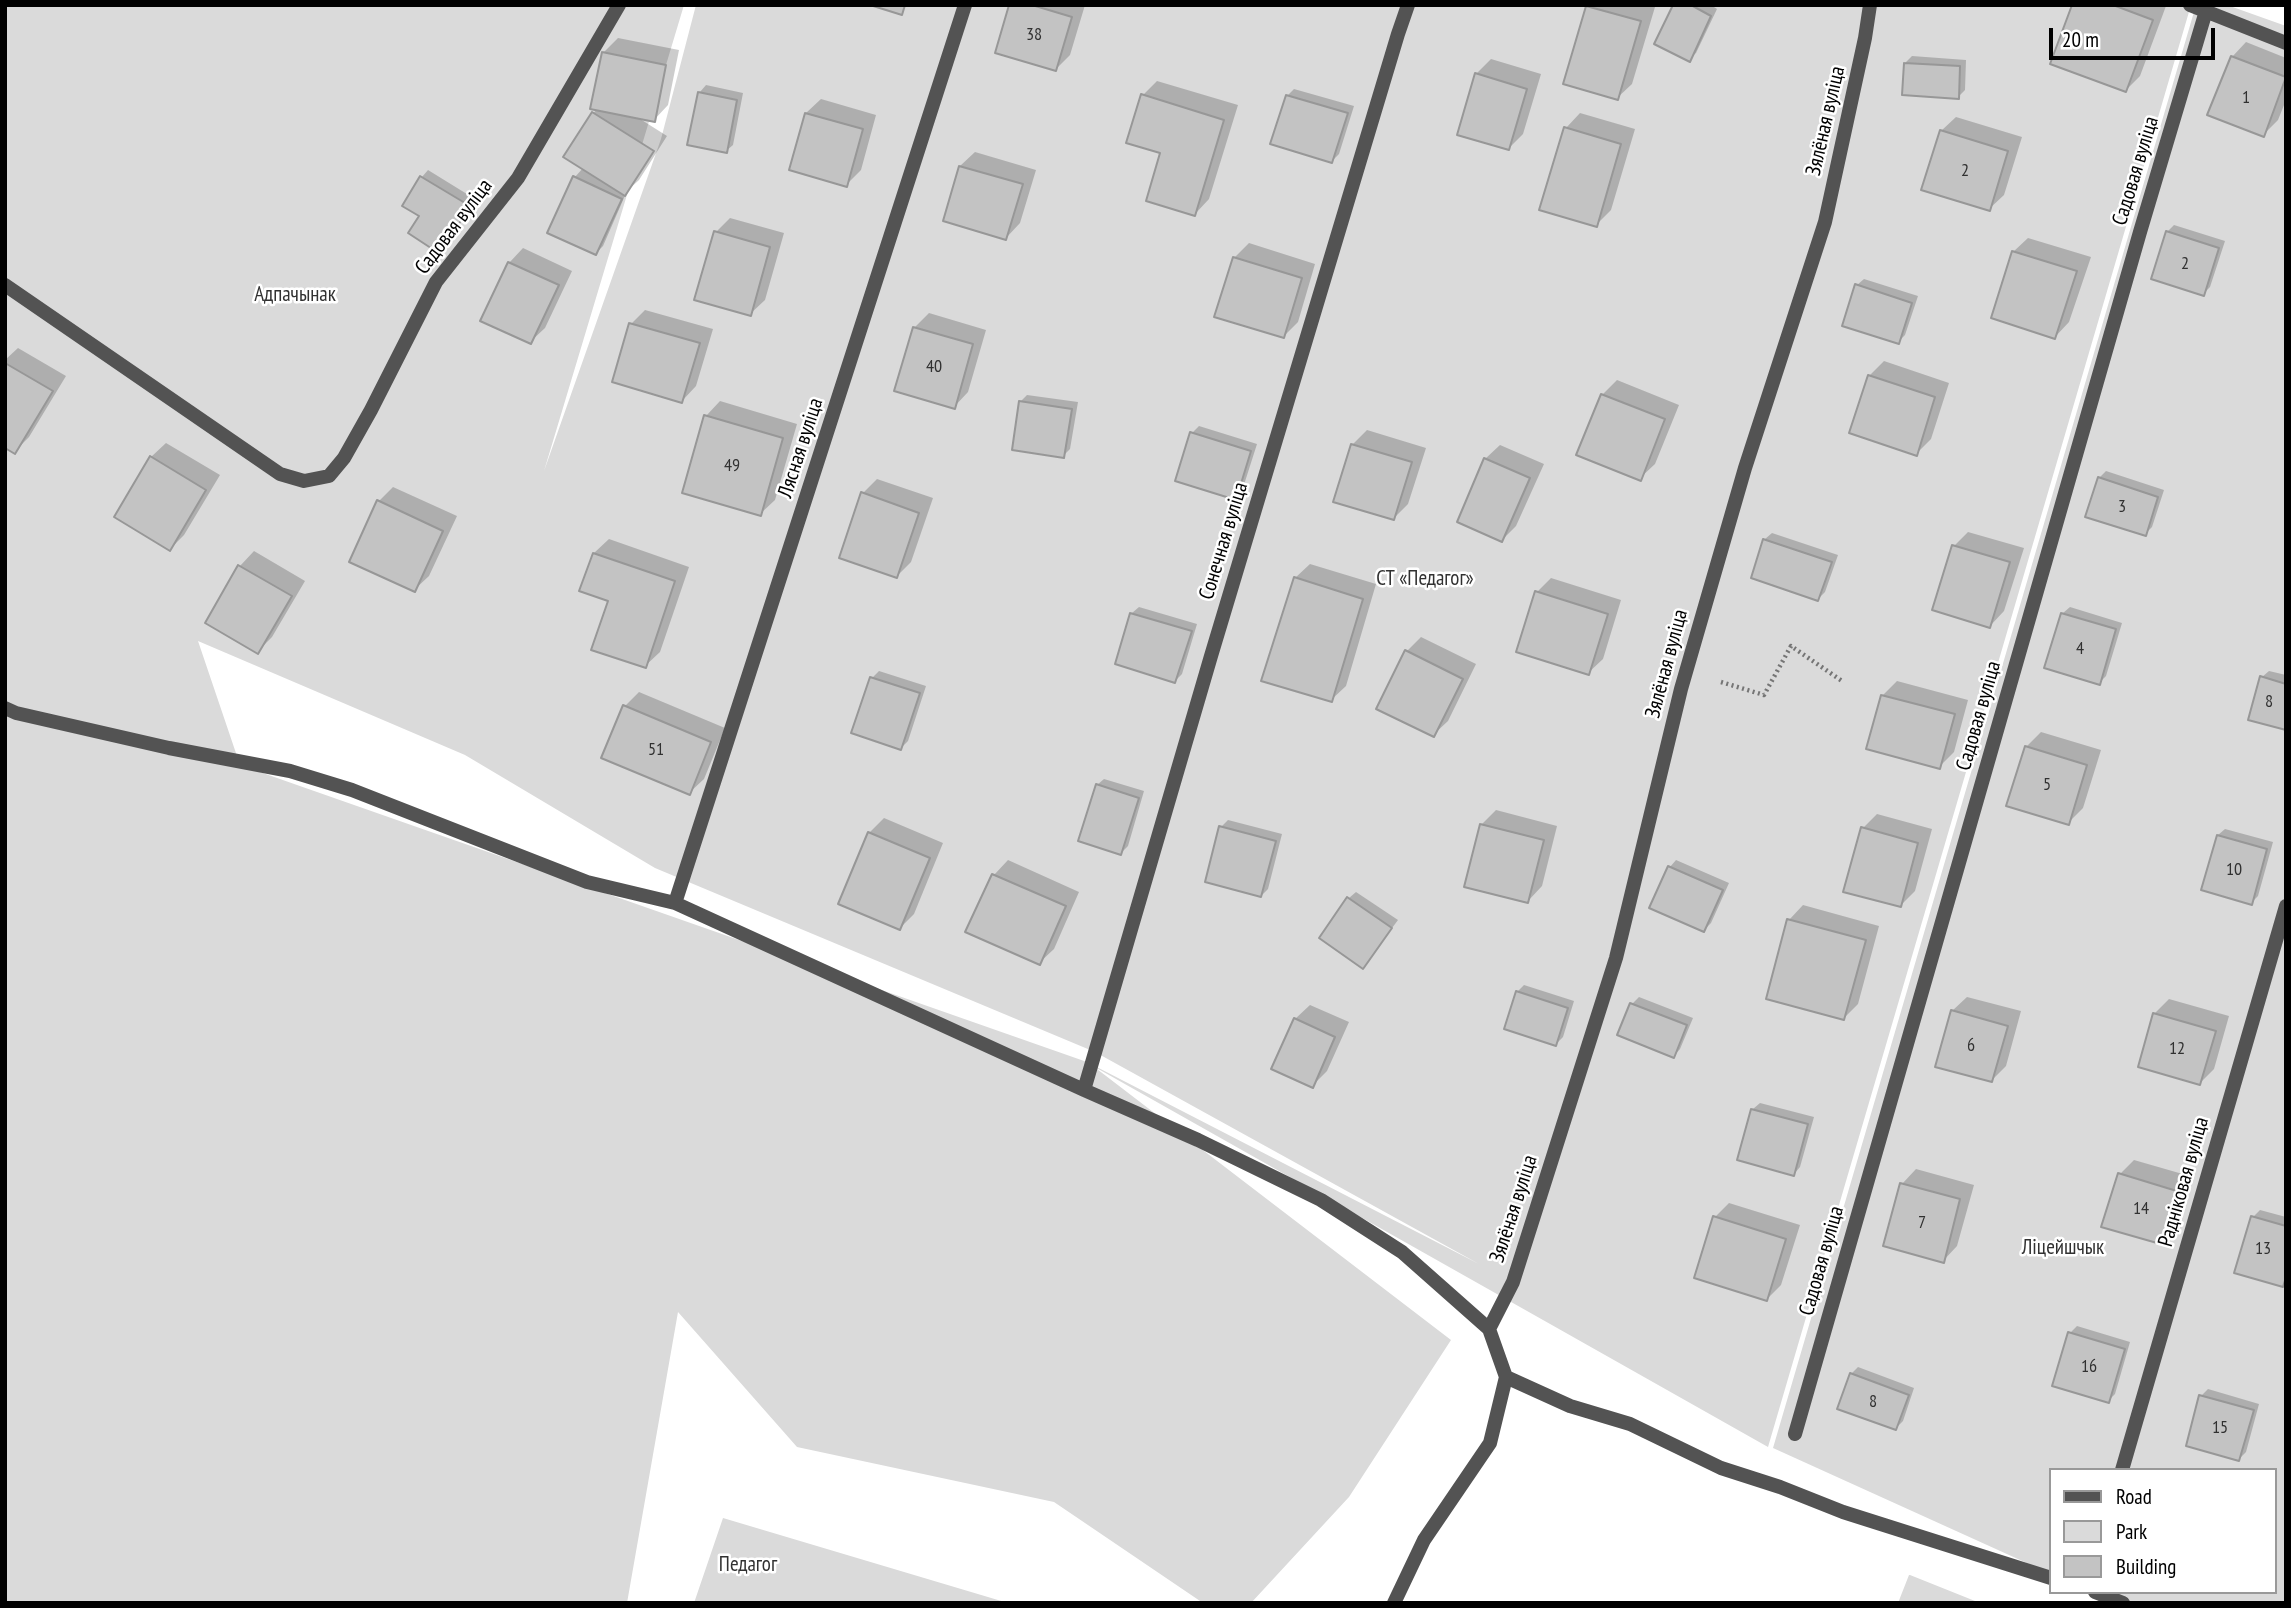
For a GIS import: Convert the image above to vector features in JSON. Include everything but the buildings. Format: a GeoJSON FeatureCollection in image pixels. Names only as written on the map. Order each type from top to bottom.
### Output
{"type":"FeatureCollection","features":[{"type":"Feature","properties":{"kind":"street","name":"Садовая вуліца"},"geometry":{"type":"LineString","coordinates":[[5,285],[280,474],[304,481],[329,476],[344,458],[372,410],[436,282],[518,178],[619,5]]}},
{"type":"Feature","properties":{"kind":"street","name":"Лясная вуліца"},"geometry":{"type":"LineString","coordinates":[[675,904],[965,5]]}},
{"type":"Feature","properties":{"kind":"street","name":"Сонечная вуліца"},"geometry":{"type":"LineString","coordinates":[[1084,1090],[1219,629],[1408,5]]}},
{"type":"Feature","properties":{"kind":"street","name":"Зялёная вуліца"},"geometry":{"type":"LineString","coordinates":[[1489,1329],[1513,1282],[1616,958],[1681,688],[1745,468],[1825,222],[1866,38],[1870,5]]}},
{"type":"Feature","properties":{"kind":"street"},"geometry":{"type":"LineString","coordinates":[[2190,5],[2286,43]]}},
{"type":"Feature","properties":{"kind":"street","name":"Садовая вуліца"},"geometry":{"type":"LineString","coordinates":[[1795,1434],[2132,259],[2206,11]]}},
{"type":"Feature","properties":{"kind":"street"},"geometry":{"type":"LineString","coordinates":[[5,709],[169,748],[290,771],[352,790],[587,882],[675,904],[1198,1140],[1321,1200],[1402,1252],[1489,1329],[1506,1377],[1490,1443],[1424,1540],[1394,1603]]}},
{"type":"Feature","properties":{"kind":"street","name":"Радніковая вуліца"},"geometry":{"type":"LineString","coordinates":[[2123,1468],[2286,906]]}},
{"type":"Feature","properties":{"kind":"street"},"geometry":{"type":"LineString","coordinates":[[1506,1377],[1570,1406],[1630,1424],[1721,1468],[1780,1487],[1843,1512],[2050,1578]]}},
{"type":"Feature","properties":{"kind":"street"},"geometry":{"type":"LineString","coordinates":[[2100,1594],[2123,1603]]}},
{"type":"Feature","properties":{"kind":"path"},"geometry":{"type":"LineString","coordinates":[[1681,688],[1709,678],[1764,695],[1791,646],[1842,681]]}},
{"type":"Feature","properties":{"kind":"green space"},"geometry":{"type":"Polygon","coordinates":[[[5,5],[684,5],[544,471],[661,139],[696,5],[2191,5],[1768,1447],[1093,1066],[1451,1340],[1349,1497],[1251,1603],[1203,1603],[1054,1502],[797,1447],[678,1312],[627,1603],[5,1603],[5,5]],[[198,641],[240,765],[1087,1062],[1479,1264],[1095,1052],[655,868],[465,755],[198,641]]]}},
{"type":"Feature","properties":{"kind":"green space","name":"Ліцейшчык"},"geometry":{"type":"Polygon","coordinates":[[[2196,5],[2227,5],[2286,26],[2286,1603],[2118,1603],[2098,1594],[2277,1594],[2277,1468],[2050,1468],[2050,1574],[1773,1448],[2196,5]]]}},
{"type":"Feature","properties":{"kind":"green space","name":"Педагог"},"geometry":{"type":"Polygon","coordinates":[[[723,1518],[1008,1603],[694,1603],[723,1518]]]}},
{"type":"Feature","properties":{"kind":"green space"},"geometry":{"type":"Polygon","coordinates":[[[1910,1575],[1980,1603],[1898,1603],[1910,1575]]]}},
{"type":"Feature","properties":{"kind":"park label","name":"Адпачынак"},"geometry":{"type":"Point","coordinates":[295,295]}},
{"type":"Feature","properties":{"kind":"park label","name":"СТ «Педагог»"},"geometry":{"type":"Point","coordinates":[1425,579]}}]}
